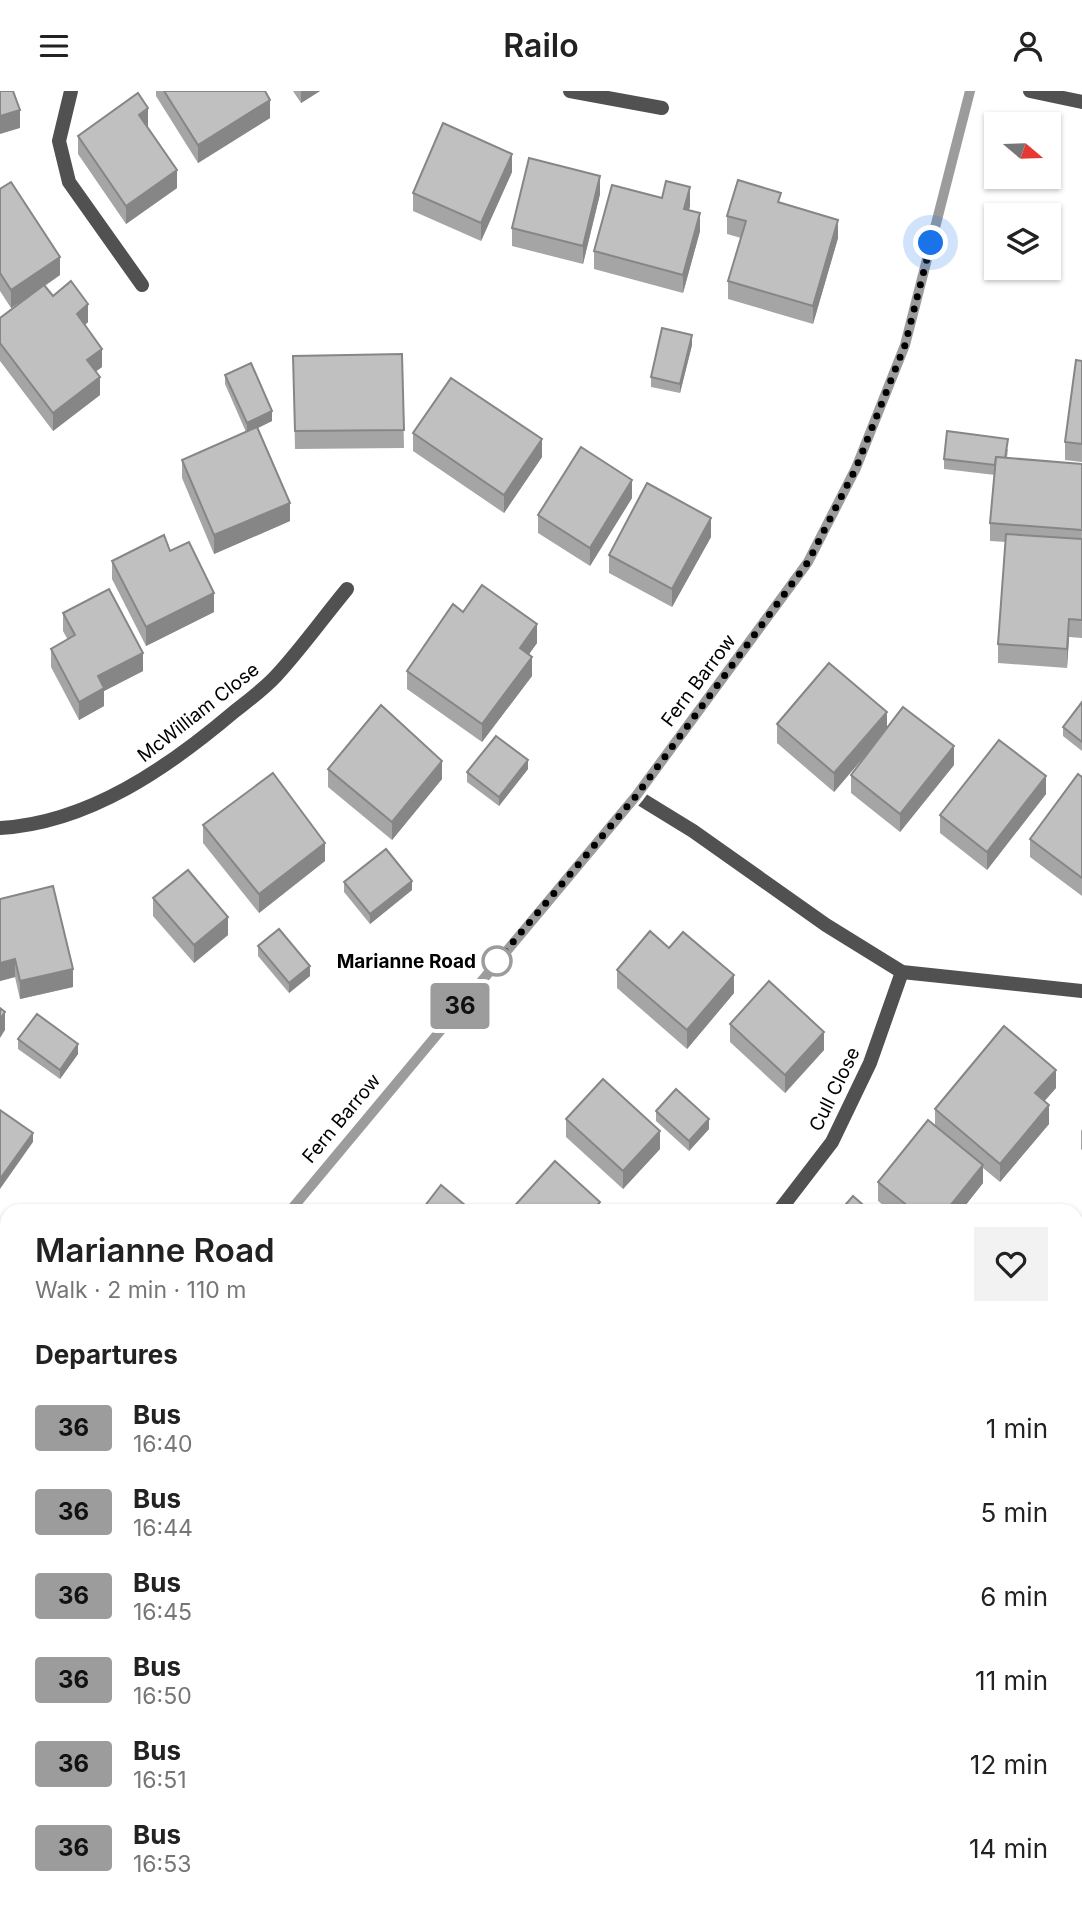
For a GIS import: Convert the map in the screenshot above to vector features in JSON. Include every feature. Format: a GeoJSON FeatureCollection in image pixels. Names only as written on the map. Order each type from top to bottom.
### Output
{"type":"FeatureCollection","features":[{"type":"Feature","properties":{"kind":"street"},"geometry":{"type":"LineString","coordinates":[[71,91],[58,141],[69,182],[142,285]]}},
{"type":"Feature","properties":{"kind":"street"},"geometry":{"type":"LineString","coordinates":[[570,91],[662,108]]}},
{"type":"Feature","properties":{"kind":"street","name":"Fern Barrow"},"geometry":{"type":"LineString","coordinates":[[296,1204],[636,796],[808,562],[856,468],[905,345],[970,91]]}},
{"type":"Feature","properties":{"kind":"street"},"geometry":{"type":"LineString","coordinates":[[1030,91],[1082,102]]}},
{"type":"Feature","properties":{"kind":"street","name":"McWilliam Close"},"geometry":{"type":"LineString","coordinates":[[0,828],[28,827],[95,804],[135,784],[185,751],[274,678],[346,589]]}},
{"type":"Feature","properties":{"kind":"street"},"geometry":{"type":"LineString","coordinates":[[636,796],[693,831],[826,925],[902,972],[1082,991]]}},
{"type":"Feature","properties":{"kind":"street","name":"Cull Close"},"geometry":{"type":"LineString","coordinates":[[784,1204],[832,1142],[870,1063],[902,972]]}},
{"type":"Feature","properties":{"kind":"building"},"geometry":{"type":"Polygon","coordinates":[[[0,91],[13,91],[20,110],[0,116],[0,91]]]}},
{"type":"Feature","properties":{"kind":"building"},"geometry":{"type":"Polygon","coordinates":[[[164,91],[265,91],[270,100],[198,145],[164,91]]]}},
{"type":"Feature","properties":{"kind":"building"},"geometry":{"type":"Polygon","coordinates":[[[138,93],[148,108],[139,115],[177,170],[126,206],[78,136],[138,93]]]}},
{"type":"Feature","properties":{"kind":"building"},"geometry":{"type":"Polygon","coordinates":[[[443,123],[512,154],[481,223],[413,193],[443,123]]]}},
{"type":"Feature","properties":{"kind":"building"},"geometry":{"type":"Polygon","coordinates":[[[529,158],[600,176],[583,246],[512,228],[529,158]]]}},
{"type":"Feature","properties":{"kind":"building"},"geometry":{"type":"Polygon","coordinates":[[[738,180],[781,193],[778,202],[838,220],[813,306],[728,281],[746,221],[727,216],[738,180]]]}},
{"type":"Feature","properties":{"kind":"building"},"geometry":{"type":"Polygon","coordinates":[[[666,181],[690,187],[684,209],[700,213],[683,275],[594,251],[612,185],[662,198],[666,181]]]}},
{"type":"Feature","properties":{"kind":"building"},"geometry":{"type":"Polygon","coordinates":[[[11,182],[60,257],[11,290],[0,273],[0,189],[11,182]]]}},
{"type":"Feature","properties":{"kind":"building"},"geometry":{"type":"Polygon","coordinates":[[[71,281],[88,304],[77,314],[102,349],[87,360],[100,377],[53,413],[0,343],[0,318],[44,285],[53,296],[71,281]]]}},
{"type":"Feature","properties":{"kind":"building"},"geometry":{"type":"Polygon","coordinates":[[[662,328],[692,335],[680,384],[651,377],[662,328]]]}},
{"type":"Feature","properties":{"kind":"building"},"geometry":{"type":"Polygon","coordinates":[[[402,354],[404,430],[295,431],[293,356],[402,354]]]}},
{"type":"Feature","properties":{"kind":"building"},"geometry":{"type":"Polygon","coordinates":[[[1076,360],[1082,361],[1082,444],[1065,442],[1076,360]]]}},
{"type":"Feature","properties":{"kind":"building"},"geometry":{"type":"Polygon","coordinates":[[[251,363],[272,411],[247,423],[225,375],[251,363]]]}},
{"type":"Feature","properties":{"kind":"building"},"geometry":{"type":"Polygon","coordinates":[[[451,378],[542,439],[504,495],[413,433],[451,378]]]}},
{"type":"Feature","properties":{"kind":"building"},"geometry":{"type":"Polygon","coordinates":[[[257,427],[290,503],[214,535],[182,460],[257,427]]]}},
{"type":"Feature","properties":{"kind":"building"},"geometry":{"type":"Polygon","coordinates":[[[947,431],[1008,439],[1005,458],[996,457],[995,465],[944,459],[947,431]]]}},
{"type":"Feature","properties":{"kind":"building"},"geometry":{"type":"Polygon","coordinates":[[[581,447],[632,480],[590,548],[538,515],[581,447]]]}},
{"type":"Feature","properties":{"kind":"building"},"geometry":{"type":"Polygon","coordinates":[[[996,457],[1082,464],[1082,530],[990,523],[996,457]]]}},
{"type":"Feature","properties":{"kind":"building"},"geometry":{"type":"Polygon","coordinates":[[[647,483],[711,518],[672,589],[609,555],[647,483]]]}},
{"type":"Feature","properties":{"kind":"building"},"geometry":{"type":"Polygon","coordinates":[[[1006,534],[1082,539],[1082,620],[1069,619],[1067,649],[998,644],[1006,534]]]}},
{"type":"Feature","properties":{"kind":"building"},"geometry":{"type":"Polygon","coordinates":[[[164,535],[170,551],[189,542],[214,593],[146,627],[112,561],[164,535]]]}},
{"type":"Feature","properties":{"kind":"building"},"geometry":{"type":"Polygon","coordinates":[[[482,585],[537,624],[520,648],[532,657],[482,724],[407,671],[453,604],[463,612],[482,585]]]}},
{"type":"Feature","properties":{"kind":"building"},"geometry":{"type":"Polygon","coordinates":[[[109,589],[143,653],[98,676],[104,688],[79,702],[51,649],[75,635],[63,613],[109,589]]]}},
{"type":"Feature","properties":{"kind":"building"},"geometry":{"type":"Polygon","coordinates":[[[829,663],[887,712],[834,773],[777,724],[829,663]]]}},
{"type":"Feature","properties":{"kind":"building"},"geometry":{"type":"Polygon","coordinates":[[[1082,702],[1082,742],[1063,727],[1082,702]]]}},
{"type":"Feature","properties":{"kind":"building"},"geometry":{"type":"Polygon","coordinates":[[[381,705],[442,761],[392,822],[328,769],[381,705]]]}},
{"type":"Feature","properties":{"kind":"building"},"geometry":{"type":"Polygon","coordinates":[[[903,707],[954,746],[900,814],[851,775],[903,707]]]}},
{"type":"Feature","properties":{"kind":"building"},"geometry":{"type":"Polygon","coordinates":[[[496,736],[528,760],[499,797],[467,772],[496,736]]]}},
{"type":"Feature","properties":{"kind":"building"},"geometry":{"type":"Polygon","coordinates":[[[999,740],[1046,776],[987,852],[940,815],[999,740]]]}},
{"type":"Feature","properties":{"kind":"building"},"geometry":{"type":"Polygon","coordinates":[[[273,773],[325,843],[259,894],[203,825],[273,773]]]}},
{"type":"Feature","properties":{"kind":"building"},"geometry":{"type":"Polygon","coordinates":[[[1078,774],[1082,777],[1082,878],[1030,839],[1078,774]]]}},
{"type":"Feature","properties":{"kind":"building"},"geometry":{"type":"Polygon","coordinates":[[[386,849],[412,881],[370,914],[344,882],[386,849]]]}},
{"type":"Feature","properties":{"kind":"building"},"geometry":{"type":"Polygon","coordinates":[[[188,870],[228,917],[194,945],[153,898],[188,870]]]}},
{"type":"Feature","properties":{"kind":"building"},"geometry":{"type":"Polygon","coordinates":[[[53,886],[73,969],[20,981],[15,959],[0,963],[0,899],[53,886]]]}},
{"type":"Feature","properties":{"kind":"building"},"geometry":{"type":"Polygon","coordinates":[[[279,929],[310,966],[289,983],[258,946],[279,929]]]}},
{"type":"Feature","properties":{"kind":"building"},"geometry":{"type":"Polygon","coordinates":[[[650,931],[669,948],[683,932],[734,975],[687,1030],[617,970],[650,931]]]}},
{"type":"Feature","properties":{"kind":"building"},"geometry":{"type":"Polygon","coordinates":[[[769,981],[824,1032],[785,1075],[730,1024],[769,981]]]}},
{"type":"Feature","properties":{"kind":"building"},"geometry":{"type":"Polygon","coordinates":[[[37,1014],[78,1044],[60,1070],[18,1039],[37,1014]]]}},
{"type":"Feature","properties":{"kind":"building"},"geometry":{"type":"Polygon","coordinates":[[[1004,1026],[1056,1070],[1035,1093],[1049,1105],[1000,1164],[935,1109],[1004,1026]]]}},
{"type":"Feature","properties":{"kind":"building"},"geometry":{"type":"Polygon","coordinates":[[[603,1079],[660,1131],[623,1171],[566,1119],[603,1079]]]}},
{"type":"Feature","properties":{"kind":"building"},"geometry":{"type":"Polygon","coordinates":[[[676,1089],[709,1119],[689,1141],[656,1111],[676,1089]]]}},
{"type":"Feature","properties":{"kind":"building"},"geometry":{"type":"Polygon","coordinates":[[[0,1110],[33,1133],[0,1179],[0,1110]]]}},
{"type":"Feature","properties":{"kind":"building"},"geometry":{"type":"Polygon","coordinates":[[[928,1120],[983,1165],[952,1204],[905,1204],[878,1182],[928,1120]]]}},
{"type":"Feature","properties":{"kind":"building"},"geometry":{"type":"Polygon","coordinates":[[[555,1161],[600,1202],[598,1204],[516,1204],[555,1161]]]}},
{"type":"Feature","properties":{"kind":"building"},"geometry":{"type":"Polygon","coordinates":[[[441,1185],[464,1204],[426,1204],[441,1185]]]}},
{"type":"Feature","properties":{"kind":"building"},"geometry":{"type":"Polygon","coordinates":[[[853,1196],[862,1204],[846,1204],[853,1196]]]}},
{"type":"Feature","properties":{"kind":"bus line","name":"36"},"geometry":{"type":"LineString","coordinates":[[295,1204],[636,796],[808,562],[856,468],[905,345],[970,91]]}},
{"type":"Feature","properties":{"kind":"place","name":"Marianne Road"},"geometry":{"type":"Point","coordinates":[497,961]}},
{"type":"Feature","properties":{"kind":"route"},"geometry":{"type":"LineString","coordinates":[[497,961],[636,796],[808,562],[856,468],[905,345],[931,243]]}}]}
